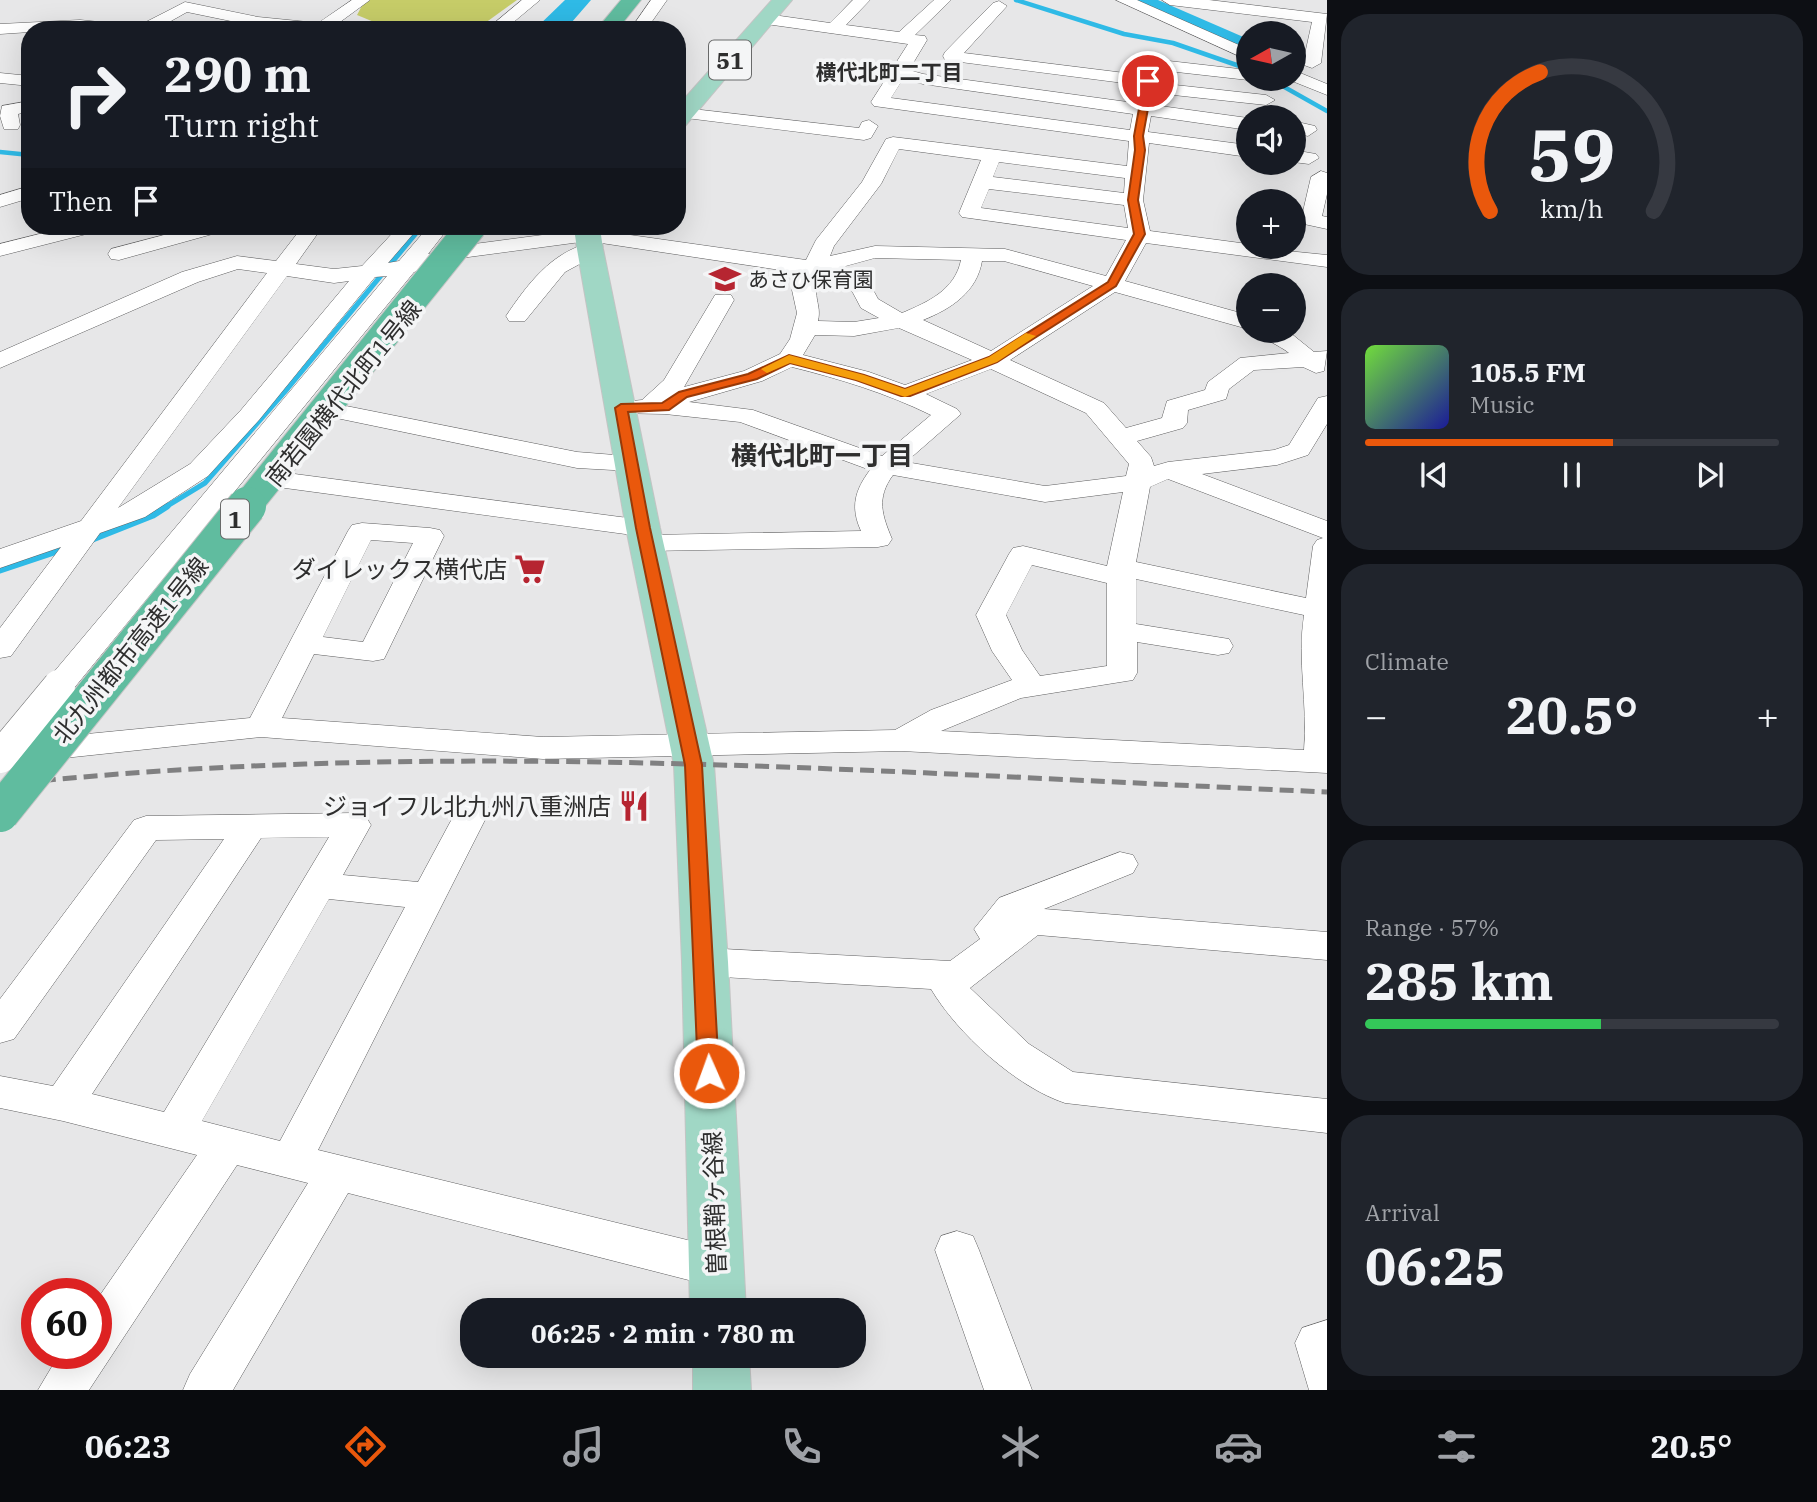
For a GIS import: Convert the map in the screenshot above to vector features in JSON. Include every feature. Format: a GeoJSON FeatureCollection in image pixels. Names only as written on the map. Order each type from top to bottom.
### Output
{"type":"FeatureCollection","features":[{"type":"Feature","properties":{"kind":"highway"},"geometry":{"type":"LineString","coordinates":[[594,21],[611,0]]}},
{"type":"Feature","properties":{"kind":"highway"},"geometry":{"type":"LineString","coordinates":[[614,21],[631,0]]}},
{"type":"Feature","properties":{"kind":"highway"},"geometry":{"type":"LineString","coordinates":[[625,21],[642,0]]}},
{"type":"Feature","properties":{"kind":"highway"},"geometry":{"type":"LineString","coordinates":[[636,21],[651,0]]}},
{"type":"Feature","properties":{"kind":"highway","name":"北九州都市高速1号線"},"geometry":{"type":"LineString","coordinates":[[0,775],[451,235]]}},
{"type":"Feature","properties":{"kind":"highway","name":"北九州都市高速1号線"},"geometry":{"type":"LineString","coordinates":[[0,813],[452,235]]}},
{"type":"Feature","properties":{"kind":"main road","name":"51"},"geometry":{"type":"LineString","coordinates":[[686,111],[782,0]]}},
{"type":"Feature","properties":{"kind":"main road","name":"曽根鞘ヶ谷線"},"geometry":{"type":"LineString","coordinates":[[590,237],[645,408],[631,463],[644,536],[694,765],[705,962],[717,1298]]}},
{"type":"Feature","properties":{"kind":"main road"},"geometry":{"type":"LineString","coordinates":[[722,1368],[723,1390]]}},
{"type":"Feature","properties":{"kind":"street"},"geometry":{"type":"LineString","coordinates":[[336,21],[362,0]]}},
{"type":"Feature","properties":{"kind":"street"},"geometry":{"type":"LineString","coordinates":[[505,21],[532,0]]}},
{"type":"Feature","properties":{"kind":"street"},"geometry":{"type":"LineString","coordinates":[[605,21],[622,0]]}},
{"type":"Feature","properties":{"kind":"street"},"geometry":{"type":"LineString","coordinates":[[644,21],[659,0]]}},
{"type":"Feature","properties":{"kind":"street"},"geometry":{"type":"LineString","coordinates":[[834,28],[862,0]]}},
{"type":"Feature","properties":{"kind":"street"},"geometry":{"type":"LineString","coordinates":[[903,37],[943,0]]}},
{"type":"Feature","properties":{"kind":"street"},"geometry":{"type":"LineString","coordinates":[[1124,0],[1236,49]]}},
{"type":"Feature","properties":{"kind":"street"},"geometry":{"type":"LineString","coordinates":[[1170,0],[1325,17]]}},
{"type":"Feature","properties":{"kind":"street"},"geometry":{"type":"LineString","coordinates":[[1202,0],[1325,17]]}},
{"type":"Feature","properties":{"kind":"street"},"geometry":{"type":"LineString","coordinates":[[1177,1],[1182,7],[1215,21]]}},
{"type":"Feature","properties":{"kind":"street"},"geometry":{"type":"LineString","coordinates":[[999,5],[951,56],[1150,73],[1236,75]]}},
{"type":"Feature","properties":{"kind":"street"},"geometry":{"type":"LineString","coordinates":[[160,21],[185,8],[246,17],[255,21]]}},
{"type":"Feature","properties":{"kind":"street"},"geometry":{"type":"LineString","coordinates":[[1320,66],[1325,17]]}},
{"type":"Feature","properties":{"kind":"street"},"geometry":{"type":"LineString","coordinates":[[766,19],[919,40],[880,102],[926,121],[1139,143],[1236,149]]}},
{"type":"Feature","properties":{"kind":"street"},"geometry":{"type":"LineString","coordinates":[[0,29],[21,28]]}},
{"type":"Feature","properties":{"kind":"street"},"geometry":{"type":"LineString","coordinates":[[898,73],[923,79],[1236,122]]}},
{"type":"Feature","properties":{"kind":"street"},"geometry":{"type":"LineString","coordinates":[[1150,73],[1266,100]]}},
{"type":"Feature","properties":{"kind":"street"},"geometry":{"type":"LineString","coordinates":[[905,393],[993,360],[1112,284],[1140,234],[1133,200],[1150,73]]}},
{"type":"Feature","properties":{"kind":"street"},"geometry":{"type":"LineString","coordinates":[[0,78],[21,79]]}},
{"type":"Feature","properties":{"kind":"street"},"geometry":{"type":"LineString","coordinates":[[1306,81],[1327,90]]}},
{"type":"Feature","properties":{"kind":"street"},"geometry":{"type":"LineString","coordinates":[[11,125],[8,110],[21,108]]}},
{"type":"Feature","properties":{"kind":"street"},"geometry":{"type":"LineString","coordinates":[[686,117],[864,134]]}},
{"type":"Feature","properties":{"kind":"street"},"geometry":{"type":"LineString","coordinates":[[645,408],[753,376],[789,359],[802,339],[808,313],[803,290],[824,245],[872,184],[893,143],[1135,173]]}},
{"type":"Feature","properties":{"kind":"street"},"geometry":{"type":"LineString","coordinates":[[918,168],[929,147]]}},
{"type":"Feature","properties":{"kind":"street"},"geometry":{"type":"LineString","coordinates":[[992,155],[969,213],[1327,261]]}},
{"type":"Feature","properties":{"kind":"street"},"geometry":{"type":"LineString","coordinates":[[1311,168],[1314,225]]}},
{"type":"Feature","properties":{"kind":"street"},"geometry":{"type":"LineString","coordinates":[[0,181],[21,188]]}},
{"type":"Feature","properties":{"kind":"street"},"geometry":{"type":"LineString","coordinates":[[981,182],[1133,200]]}},
{"type":"Feature","properties":{"kind":"street"},"geometry":{"type":"LineString","coordinates":[[0,201],[21,194]]}},
{"type":"Feature","properties":{"kind":"street"},"geometry":{"type":"LineString","coordinates":[[0,250],[59,235]]}},
{"type":"Feature","properties":{"kind":"street"},"geometry":{"type":"LineString","coordinates":[[119,254],[188,235]]}},
{"type":"Feature","properties":{"kind":"street"},"geometry":{"type":"LineString","coordinates":[[0,649],[306,235]]}},
{"type":"Feature","properties":{"kind":"street"},"geometry":{"type":"LineString","coordinates":[[0,559],[135,511],[199,470],[250,415],[402,235]]}},
{"type":"Feature","properties":{"kind":"street","name":"南若園横代北町1号線"},"geometry":{"type":"LineString","coordinates":[[0,755],[407,267],[450,235]]}},
{"type":"Feature","properties":{"kind":"street","name":"南若園横代北町1号線"},"geometry":{"type":"LineString","coordinates":[[0,826],[326,410],[452,235]]}},
{"type":"Feature","properties":{"kind":"street"},"geometry":{"type":"LineString","coordinates":[[536,235],[590,237],[814,268],[860,288],[869,303],[900,321],[918,326],[1094,408],[1142,463],[1121,572],[1122,673],[1016,689],[942,717],[901,740]]}},
{"type":"Feature","properties":{"kind":"street"},"geometry":{"type":"LineString","coordinates":[[517,316],[554,269],[577,253],[590,237]]}},
{"type":"Feature","properties":{"kind":"street"},"geometry":{"type":"LineString","coordinates":[[814,268],[852,256],[875,253],[1004,255],[1236,319]]}},
{"type":"Feature","properties":{"kind":"street"},"geometry":{"type":"LineString","coordinates":[[805,327],[852,329],[900,321],[932,309],[957,290],[973,268],[973,254]]}},
{"type":"Feature","properties":{"kind":"street"},"geometry":{"type":"LineString","coordinates":[[0,361],[191,277],[237,262],[334,276],[407,267]]}},
{"type":"Feature","properties":{"kind":"street"},"geometry":{"type":"LineString","coordinates":[[645,408],[674,384],[723,300]]}},
{"type":"Feature","properties":{"kind":"street"},"geometry":{"type":"LineString","coordinates":[[1294,343],[1318,358],[1327,381]]}},
{"type":"Feature","properties":{"kind":"street"},"geometry":{"type":"LineString","coordinates":[[1121,437],[1174,423],[1175,406],[1217,394],[1217,387],[1248,363],[1318,358]]}},
{"type":"Feature","properties":{"kind":"street"},"geometry":{"type":"LineString","coordinates":[[272,479],[644,536],[878,539],[867,508],[875,482],[885,466],[948,414],[905,393],[860,377],[789,359]]}},
{"type":"Feature","properties":{"kind":"street"},"geometry":{"type":"LineString","coordinates":[[645,408],[744,415],[885,466],[1045,494],[1140,482],[1168,470],[1277,457],[1299,450],[1327,403]]}},
{"type":"Feature","properties":{"kind":"street"},"geometry":{"type":"LineString","coordinates":[[326,410],[577,460],[631,463]]}},
{"type":"Feature","properties":{"kind":"street"},"geometry":{"type":"LineString","coordinates":[[1168,470],[1327,531]]}},
{"type":"Feature","properties":{"kind":"street"},"geometry":{"type":"LineString","coordinates":[[261,727],[362,531],[430,536],[373,652],[304,645]]}},
{"type":"Feature","properties":{"kind":"street"},"geometry":{"type":"LineString","coordinates":[[0,755],[261,727],[543,748],[901,740],[1323,761],[1323,718],[1316,634],[1317,609],[1327,546]]}},
{"type":"Feature","properties":{"kind":"street"},"geometry":{"type":"LineString","coordinates":[[1032,687],[1007,651],[991,615],[1023,554],[1317,609]]}},
{"type":"Feature","properties":{"kind":"street"},"geometry":{"type":"LineString","coordinates":[[1122,631],[1218,646]]}},
{"type":"Feature","properties":{"kind":"street"},"geometry":{"type":"LineString","coordinates":[[291,1161],[473,810]]}},
{"type":"Feature","properties":{"kind":"street"},"geometry":{"type":"LineString","coordinates":[[0,1028],[146,828],[354,825],[174,1132]]}},
{"type":"Feature","properties":{"kind":"street"},"geometry":{"type":"LineString","coordinates":[[63,1104],[251,826]]}},
{"type":"Feature","properties":{"kind":"street"},"geometry":{"type":"LineString","coordinates":[[1007,939],[992,929],[1012,907],[1120,864]]}},
{"type":"Feature","properties":{"kind":"street"},"geometry":{"type":"LineString","coordinates":[[318,885],[428,896]]}},
{"type":"Feature","properties":{"kind":"street"},"geometry":{"type":"LineString","coordinates":[[705,962],[957,976],[1031,921],[1327,946]]}},
{"type":"Feature","properties":{"kind":"street"},"geometry":{"type":"LineString","coordinates":[[942,975],[956,998],[1016,1055],[1065,1087],[1327,1116]]}},
{"type":"Feature","properties":{"kind":"street"},"geometry":{"type":"LineString","coordinates":[[0,1092],[63,1104],[716,1267]]}},
{"type":"Feature","properties":{"kind":"street"},"geometry":{"type":"LineString","coordinates":[[112,1316],[227,1145]]}},
{"type":"Feature","properties":{"kind":"street"},"geometry":{"type":"LineString","coordinates":[[207,1390],[337,1173]]}},
{"type":"Feature","properties":{"kind":"street"},"geometry":{"type":"LineString","coordinates":[[957,1250],[1008,1390]]}},
{"type":"Feature","properties":{"kind":"street"},"geometry":{"type":"LineString","coordinates":[[1327,1341],[1318,1343],[1327,1378]]}},
{"type":"Feature","properties":{"kind":"street"},"geometry":{"type":"LineString","coordinates":[[62,1390],[77,1369]]}},
{"type":"Feature","properties":{"kind":"green space"},"geometry":{"type":"Polygon","coordinates":[[[365,0],[517,0],[488,21],[372,21],[357,15],[365,0]]]}},
{"type":"Feature","properties":{"kind":"water"},"geometry":{"type":"Polygon","coordinates":[[[565,0],[591,0],[573,21],[543,21],[565,0]]]}},
{"type":"Feature","properties":{"kind":"water"},"geometry":{"type":"Polygon","coordinates":[[[1135,0],[1158,0],[1236,34],[1236,46],[1135,0]]]}},
{"type":"Feature","properties":{"kind":"waterway"},"geometry":{"type":"LineString","coordinates":[[1016,0],[1124,34],[1173,43],[1236,65]]}},
{"type":"Feature","properties":{"kind":"waterway"},"geometry":{"type":"LineString","coordinates":[[1291,91],[1327,111]]}},
{"type":"Feature","properties":{"kind":"waterway"},"geometry":{"type":"LineString","coordinates":[[0,152],[21,154]]}},
{"type":"Feature","properties":{"kind":"waterway"},"geometry":{"type":"LineString","coordinates":[[164,508],[205,483],[415,235]]}},
{"type":"Feature","properties":{"kind":"waterway"},"geometry":{"type":"LineString","coordinates":[[90,540],[153,515],[167,506]]}},
{"type":"Feature","properties":{"kind":"waterway"},"geometry":{"type":"LineString","coordinates":[[0,570],[66,548]]}},
{"type":"Feature","properties":{"kind":"railway"},"geometry":{"type":"LineString","coordinates":[[0,785],[166,771],[331,763],[497,761],[830,769],[1327,792]]}},
{"type":"Feature","properties":{"kind":"slow traffic"},"geometry":{"type":"LineString","coordinates":[[767,369],[789,359],[860,377],[905,393],[993,360],[1030,336]]}},
{"type":"Feature","properties":{"kind":"place","name":"あさひ保育園"},"geometry":{"type":"Point","coordinates":[725,279]}},
{"type":"Feature","properties":{"kind":"place","name":"ダイレックス横代店"},"geometry":{"type":"Point","coordinates":[530,569]}},
{"type":"Feature","properties":{"kind":"place","name":"ジョイフル北九州八重洲店"},"geometry":{"type":"Point","coordinates":[634,806]}},
{"type":"Feature","properties":{"kind":"district","name":"横代北町二丁目"},"geometry":{"type":"Point","coordinates":[889,72]}},
{"type":"Feature","properties":{"kind":"district","name":"横代北町一丁目"},"geometry":{"type":"Point","coordinates":[822,455]}},
{"type":"Feature","properties":{"kind":"route"},"geometry":{"type":"LineString","coordinates":[[709,1073],[694,765],[643,528],[621,408],[665,407],[683,395],[753,376],[789,359],[860,377],[905,393],[993,360],[1112,284],[1140,234],[1133,200],[1140,150],[1138,136],[1148,81]]}}]}
